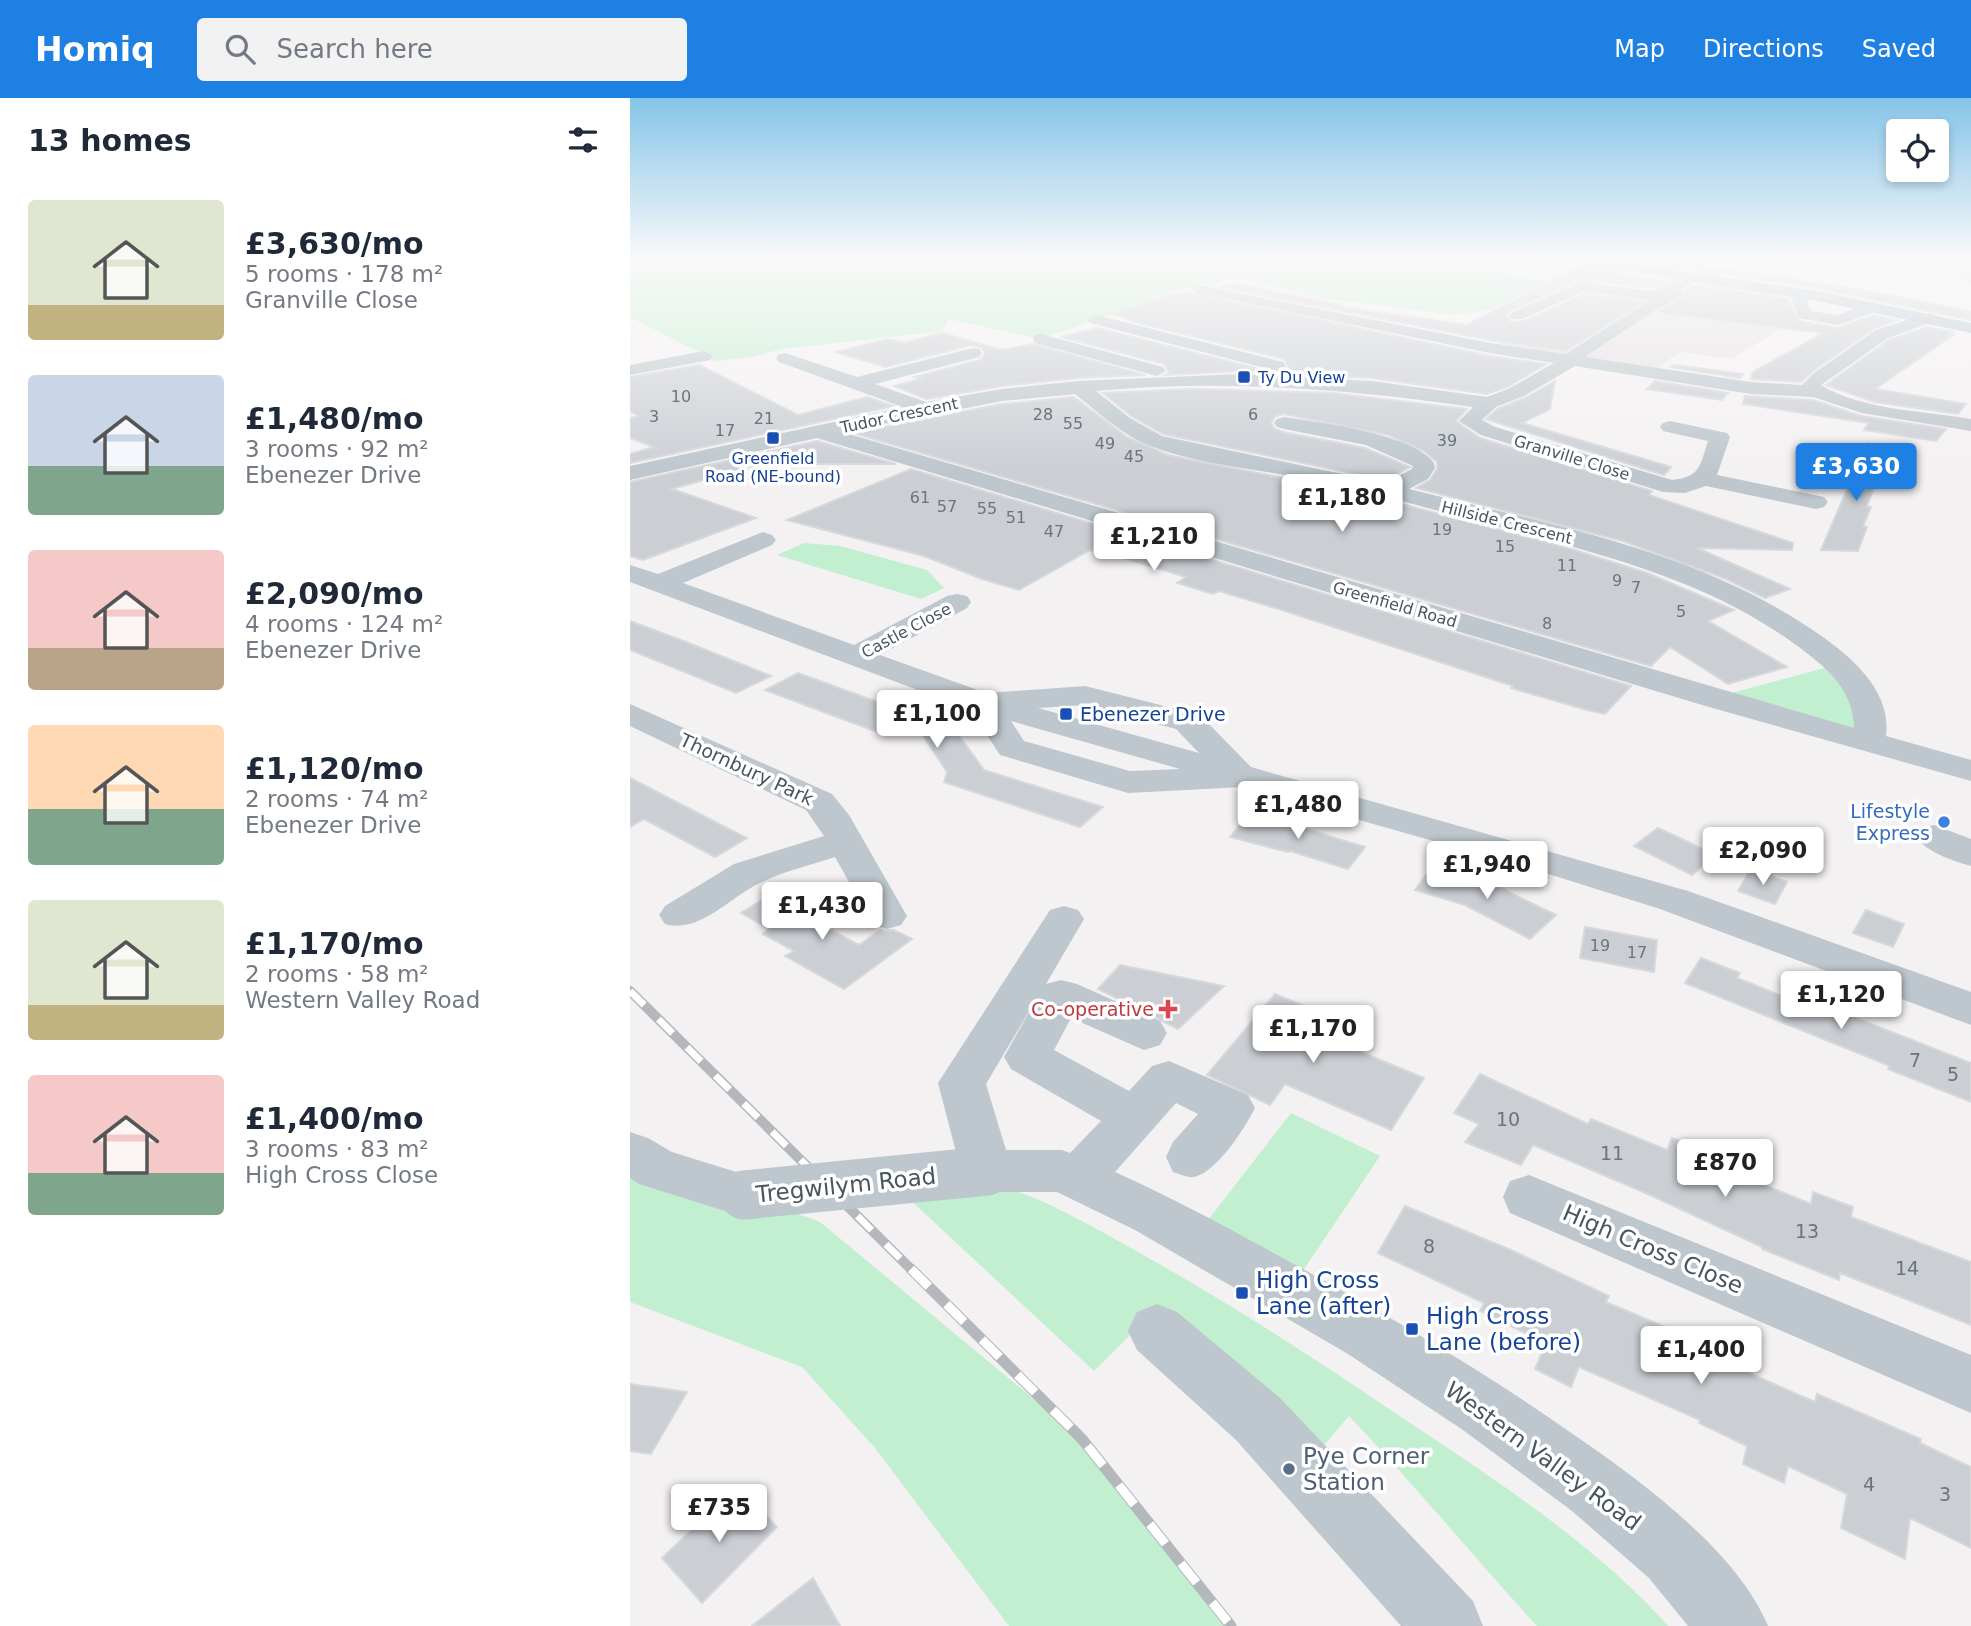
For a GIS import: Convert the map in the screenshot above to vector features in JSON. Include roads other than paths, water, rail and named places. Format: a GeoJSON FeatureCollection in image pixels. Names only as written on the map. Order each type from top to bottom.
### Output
{"type":"FeatureCollection","features":[{"type":"Feature","properties":{"kind":"street"},"geometry":{"type":"LineString","coordinates":[[1133,329],[1310,374],[1323,383]]}},
{"type":"Feature","properties":{"kind":"street"},"geometry":{"type":"LineString","coordinates":[[1389,329],[1570,361],[1751,388],[1814,391],[1849,403],[1971,425]]}},
{"type":"Feature","properties":{"kind":"street","name":"Tudor Crescent"},"geometry":{"type":"LineString","coordinates":[[630,473],[925,408],[1078,387],[1172,381],[1323,383],[1489,403],[1517,393],[1617,329]]}},
{"type":"Feature","properties":{"kind":"street"},"geometry":{"type":"LineString","coordinates":[[1814,391],[1811,384],[1820,377],[1882,334],[1896,329]]}},
{"type":"Feature","properties":{"kind":"street","name":"Tudor Crescent"},"geometry":{"type":"LineString","coordinates":[[1041,339],[1169,375],[1172,381]]}},
{"type":"Feature","properties":{"kind":"street"},"geometry":{"type":"LineString","coordinates":[[858,383],[973,353]]}},
{"type":"Feature","properties":{"kind":"street"},"geometry":{"type":"LineString","coordinates":[[634,366],[704,356]]}},
{"type":"Feature","properties":{"kind":"street"},"geometry":{"type":"LineString","coordinates":[[785,358],[925,408]]}},
{"type":"Feature","properties":{"kind":"street","name":"Hillside Crescent"},"geometry":{"type":"LineString","coordinates":[[1078,387],[1123,422],[1155,440],[1388,491],[1604,547],[1671,566],[1729,590],[1797,632],[1839,664],[1864,695],[1874,724],[1868,742]]}},
{"type":"Feature","properties":{"kind":"street","name":"Granville Close"},"geometry":{"type":"LineString","coordinates":[[1489,403],[1469,421],[1488,431],[1671,487],[1693,486],[1704,479],[1816,502]]}},
{"type":"Feature","properties":{"kind":"street"},"geometry":{"type":"LineString","coordinates":[[1284,423],[1369,437],[1392,445],[1423,463],[1424,468],[1420,474],[1388,491]]}},
{"type":"Feature","properties":{"kind":"street"},"geometry":{"type":"LineString","coordinates":[[1670,427],[1720,437],[1704,479]]}},
{"type":"Feature","properties":{"kind":"street","name":"Greenfield Road"},"geometry":{"type":"LineString","coordinates":[[819,432],[1971,771]]}},
{"type":"Feature","properties":{"kind":"street"},"geometry":{"type":"LineString","coordinates":[[644,578],[763,540]]}},
{"type":"Feature","properties":{"kind":"street"},"geometry":{"type":"LineString","coordinates":[[644,578],[983,703],[1553,863],[1674,900],[1971,1009]]}},
{"type":"Feature","properties":{"kind":"street","name":"Castle Close"},"geometry":{"type":"LineString","coordinates":[[854,657],[957,602]]}},
{"type":"Feature","properties":{"kind":"street","name":"Thornbury Park"},"geometry":{"type":"LineString","coordinates":[[630,714],[819,802],[831,815],[887,916]]}},
{"type":"Feature","properties":{"kind":"street"},"geometry":{"type":"LineString","coordinates":[[1934,836],[1971,853]]}},
{"type":"Feature","properties":{"kind":"street"},"geometry":{"type":"LineString","coordinates":[[679,915],[748,873],[846,841]]}},
{"type":"Feature","properties":{"kind":"street"},"geometry":{"type":"LineString","coordinates":[[987,1171],[962,1083],[1064,919]]}},
{"type":"Feature","properties":{"kind":"street"},"geometry":{"type":"LineString","coordinates":[[1134,1116],[1027,1057],[1061,995],[1144,1033]]}},
{"type":"Feature","properties":{"kind":"street"},"geometry":{"type":"LineString","coordinates":[[1078,1178],[1168,1079],[1231,1108],[1191,1157]]}},
{"type":"Feature","properties":{"kind":"street","name":"Tregwilym Road"},"geometry":{"type":"LineString","coordinates":[[630,1152],[657,1169],[744,1195],[987,1171]]}},
{"type":"Feature","properties":{"kind":"street","name":"Western Valley Road"},"geometry":{"type":"LineString","coordinates":[[987,1171],[1062,1171],[1154,1214],[1369,1335],[1486,1409],[1595,1488],[1673,1554],[1733,1626]]}},
{"type":"Feature","properties":{"kind":"street","name":"High Cross Close"},"geometry":{"type":"LineString","coordinates":[[1529,1197],[1971,1384]]}},
{"type":"Feature","properties":{"kind":"street"},"geometry":{"type":"LineString","coordinates":[[1157,1331],[1258,1419],[1448,1626]]}},
{"type":"Feature","properties":{"kind":"railway"},"geometry":{"type":"LineString","coordinates":[[630,991],[913,1271]]}},
{"type":"Feature","properties":{"kind":"railway"},"geometry":{"type":"LineString","coordinates":[[911,1269],[1082,1439],[1231,1626]]}},
{"type":"Feature","properties":{"kind":"place","name":"Ty Du View"},"geometry":{"type":"Point","coordinates":[1244,377]}},
{"type":"Feature","properties":{"kind":"place","name":"Greenfield Road (NE-bound)"},"geometry":{"type":"Point","coordinates":[773,438]}},
{"type":"Feature","properties":{"kind":"place","name":"Ebenezer Drive"},"geometry":{"type":"Point","coordinates":[1066,714]}},
{"type":"Feature","properties":{"kind":"place","name":"Lifestyle Express"},"geometry":{"type":"Point","coordinates":[1944,822]}},
{"type":"Feature","properties":{"kind":"place","name":"Co-operative"},"geometry":{"type":"Point","coordinates":[1168,1009]}},
{"type":"Feature","properties":{"kind":"place","name":"High Cross Lane (after)"},"geometry":{"type":"Point","coordinates":[1242,1293]}},
{"type":"Feature","properties":{"kind":"place","name":"High Cross Lane (before)"},"geometry":{"type":"Point","coordinates":[1412,1329]}},
{"type":"Feature","properties":{"kind":"place","name":"Pye Corner Station"},"geometry":{"type":"Point","coordinates":[1289,1469]}}]}
